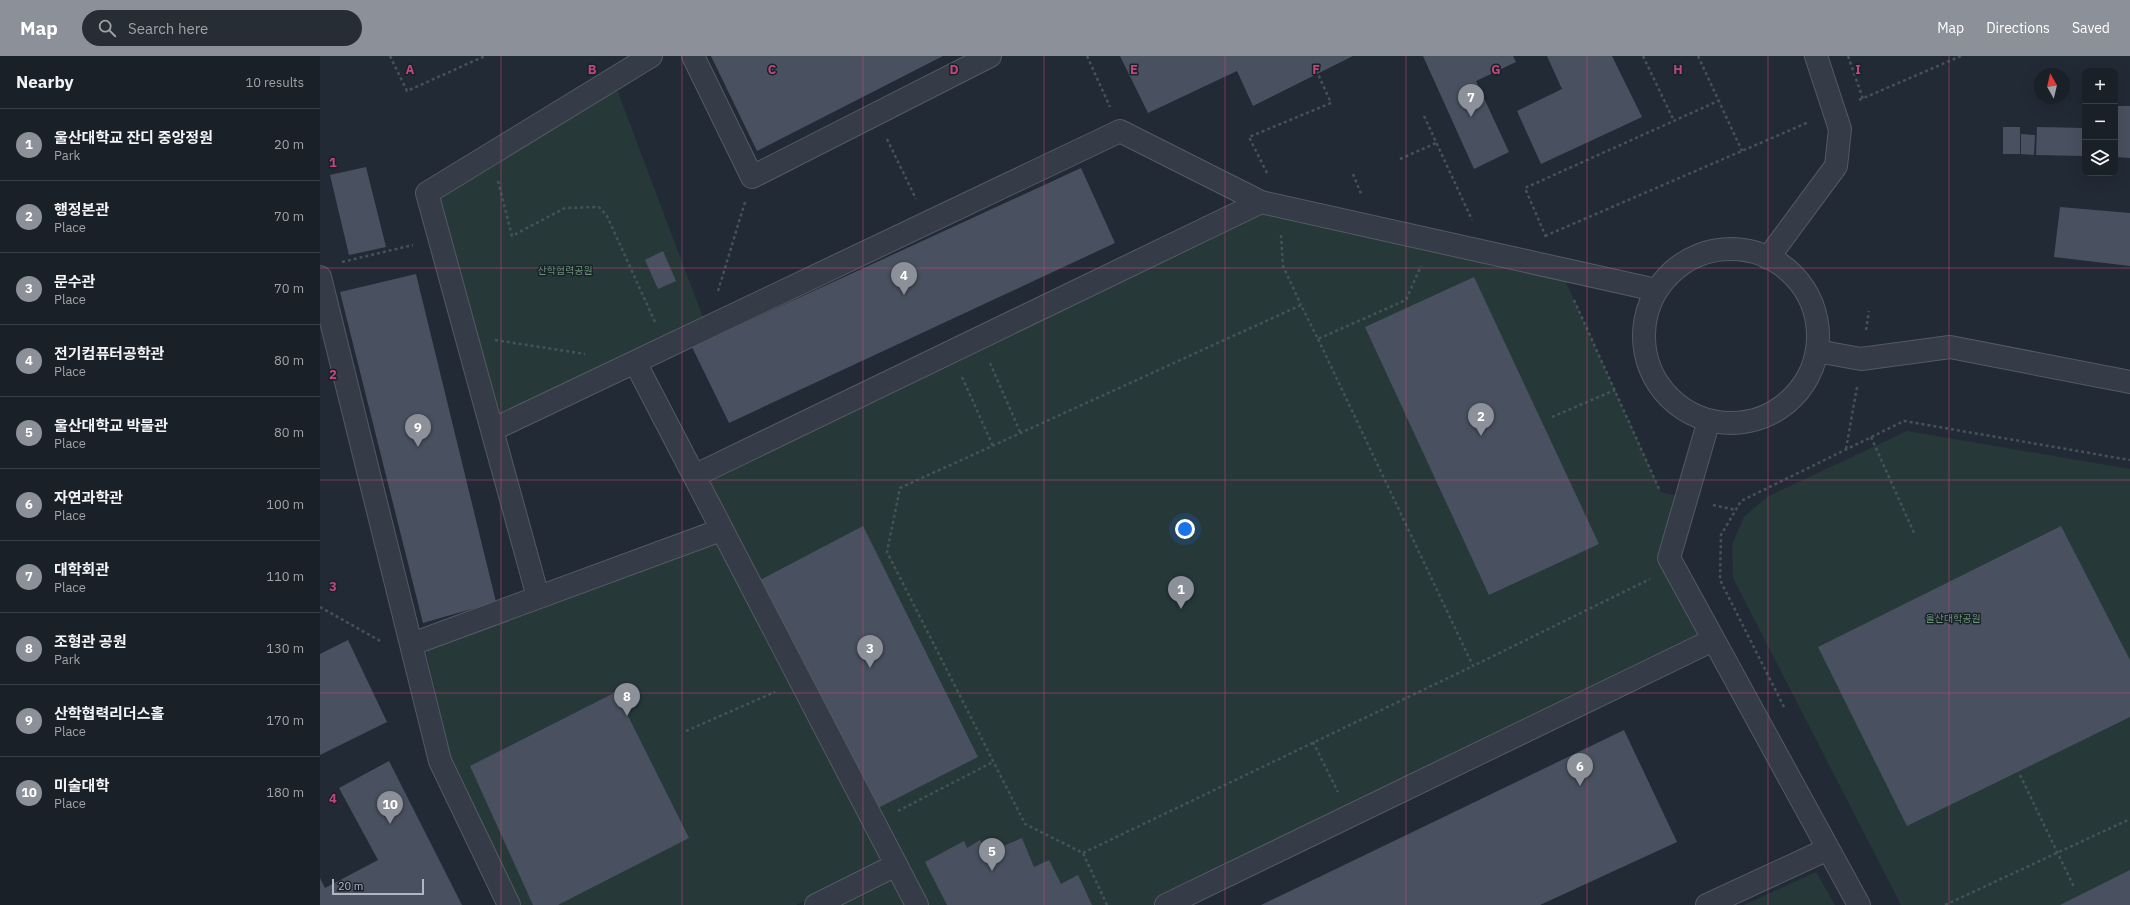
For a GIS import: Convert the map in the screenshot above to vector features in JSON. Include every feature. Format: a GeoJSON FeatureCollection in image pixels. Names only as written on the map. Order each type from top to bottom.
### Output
{"type":"FeatureCollection","features":[{"type":"Feature","properties":{"kind":"street"},"geometry":{"type":"LineString","coordinates":[[538,597],[427,193],[651,56]]}},
{"type":"Feature","properties":{"kind":"street"},"geometry":{"type":"LineString","coordinates":[[693,56],[752,177],[990,56]]}},
{"type":"Feature","properties":{"kind":"street"},"geometry":{"type":"LineString","coordinates":[[1768,258],[1836,166],[1840,129],[1816,56]]}},
{"type":"Feature","properties":{"kind":"street"},"geometry":{"type":"LineString","coordinates":[[492,430],[1120,131],[1270,204],[1656,290]]}},
{"type":"Feature","properties":{"kind":"street"},"geometry":{"type":"LineString","coordinates":[[694,476],[979,338],[1270,204]]}},
{"type":"Feature","properties":{"kind":"street"},"geometry":{"type":"LineString","coordinates":[[1730,248],[1757,252],[1768,258],[1782,264],[1802,284],[1815,308],[1819,335],[1815,363],[1803,387],[1781,408],[1753,421],[1723,424],[1693,416],[1668,398],[1651,373],[1643,344],[1646,314],[1656,290],[1678,266],[1702,253],[1730,248]]}},
{"type":"Feature","properties":{"kind":"street"},"geometry":{"type":"LineString","coordinates":[[328,270],[414,653],[440,761],[509,905]]}},
{"type":"Feature","properties":{"kind":"street"},"geometry":{"type":"LineString","coordinates":[[1817,351],[1861,359],[1950,347],[2130,382]]}},
{"type":"Feature","properties":{"kind":"street"},"geometry":{"type":"LineString","coordinates":[[635,362],[917,905]]}},
{"type":"Feature","properties":{"kind":"street"},"geometry":{"type":"LineString","coordinates":[[1709,420],[1669,558],[1859,905]]}},
{"type":"Feature","properties":{"kind":"street"},"geometry":{"type":"LineString","coordinates":[[414,653],[538,597],[721,530]]}},
{"type":"Feature","properties":{"kind":"street"},"geometry":{"type":"LineString","coordinates":[[1166,905],[1713,640]]}},
{"type":"Feature","properties":{"kind":"street"},"geometry":{"type":"LineString","coordinates":[[1707,905],[1828,849]]}},
{"type":"Feature","properties":{"kind":"street"},"geometry":{"type":"LineString","coordinates":[[816,905],[896,865]]}},
{"type":"Feature","properties":{"kind":"path"},"geometry":{"type":"LineString","coordinates":[[390,56],[408,91],[484,56]]}},
{"type":"Feature","properties":{"kind":"path"},"geometry":{"type":"LineString","coordinates":[[1087,56],[1120,131]]}},
{"type":"Feature","properties":{"kind":"path"},"geometry":{"type":"LineString","coordinates":[[1268,176],[1249,137],[1331,102],[1310,56]]}},
{"type":"Feature","properties":{"kind":"path"},"geometry":{"type":"LineString","coordinates":[[1643,56],[1674,121]]}},
{"type":"Feature","properties":{"kind":"path"},"geometry":{"type":"LineString","coordinates":[[1698,56],[1742,152]]}},
{"type":"Feature","properties":{"kind":"path"},"geometry":{"type":"LineString","coordinates":[[1848,56],[1863,99]]}},
{"type":"Feature","properties":{"kind":"path"},"geometry":{"type":"LineString","coordinates":[[1539,235],[1546,236],[1961,56]]}},
{"type":"Feature","properties":{"kind":"path"},"geometry":{"type":"LineString","coordinates":[[1718,101],[1525,188],[1661,492],[1736,510]]}},
{"type":"Feature","properties":{"kind":"path"},"geometry":{"type":"LineString","coordinates":[[875,114],[928,223]]}},
{"type":"Feature","properties":{"kind":"path"},"geometry":{"type":"LineString","coordinates":[[1424,116],[1472,220]]}},
{"type":"Feature","properties":{"kind":"path"},"geometry":{"type":"LineString","coordinates":[[1400,159],[1436,143]]}},
{"type":"Feature","properties":{"kind":"path"},"geometry":{"type":"LineString","coordinates":[[491,154],[512,236],[565,208],[599,207],[607,216],[667,348]]}},
{"type":"Feature","properties":{"kind":"path"},"geometry":{"type":"LineString","coordinates":[[1353,174],[1362,196]]}},
{"type":"Feature","properties":{"kind":"path"},"geometry":{"type":"LineString","coordinates":[[707,328],[752,177]]}},
{"type":"Feature","properties":{"kind":"path"},"geometry":{"type":"LineString","coordinates":[[1355,195],[1369,198]]}},
{"type":"Feature","properties":{"kind":"path"},"geometry":{"type":"LineString","coordinates":[[1270,204],[1283,266],[1473,666]]}},
{"type":"Feature","properties":{"kind":"path"},"geometry":{"type":"LineString","coordinates":[[1464,219],[1479,222]]}},
{"type":"Feature","properties":{"kind":"path"},"geometry":{"type":"LineString","coordinates":[[328,270],[440,239]]}},
{"type":"Feature","properties":{"kind":"path"},"geometry":{"type":"LineString","coordinates":[[1318,340],[1406,300],[1433,240]]}},
{"type":"Feature","properties":{"kind":"path"},"geometry":{"type":"LineString","coordinates":[[1107,905],[1083,853],[1025,824],[887,552],[900,488],[1021,434],[1301,304]]}},
{"type":"Feature","properties":{"kind":"path"},"geometry":{"type":"LineString","coordinates":[[466,335],[589,355]]}},
{"type":"Feature","properties":{"kind":"path"},"geometry":{"type":"LineString","coordinates":[[979,338],[1021,434]]}},
{"type":"Feature","properties":{"kind":"path"},"geometry":{"type":"LineString","coordinates":[[951,352],[993,446]]}},
{"type":"Feature","properties":{"kind":"path"},"geometry":{"type":"LineString","coordinates":[[1552,417],[1615,390]]}},
{"type":"Feature","properties":{"kind":"path"},"geometry":{"type":"LineString","coordinates":[[1785,709],[1720,580],[1721,535],[1741,501],[1904,421],[2130,460]]}},
{"type":"Feature","properties":{"kind":"path"},"geometry":{"type":"LineString","coordinates":[[1871,437],[1914,533]]}},
{"type":"Feature","properties":{"kind":"path"},"geometry":{"type":"LineString","coordinates":[[1083,853],[1674,568]]}},
{"type":"Feature","properties":{"kind":"path"},"geometry":{"type":"LineString","coordinates":[[320,607],[414,653]]}},
{"type":"Feature","properties":{"kind":"path"},"geometry":{"type":"LineString","coordinates":[[686,731],[800,682]]}},
{"type":"Feature","properties":{"kind":"path"},"geometry":{"type":"LineString","coordinates":[[1313,742],[1350,816]]}},
{"type":"Feature","properties":{"kind":"path"},"geometry":{"type":"LineString","coordinates":[[891,815],[993,762]]}},
{"type":"Feature","properties":{"kind":"path"},"geometry":{"type":"LineString","coordinates":[[2020,775],[2074,887]]}},
{"type":"Feature","properties":{"kind":"path"},"geometry":{"type":"LineString","coordinates":[[1945,905],[2130,819]]}},
{"type":"Feature","properties":{"kind":"green space","name":"산학협력공원"},"geometry":{"type":"Polygon","coordinates":[[[613,79],[707,328],[492,430],[427,193],[613,79]]]}},
{"type":"Feature","properties":{"kind":"green space"},"geometry":{"type":"Polygon","coordinates":[[[1261,202],[1560,269],[1661,492],[1686,498],[1669,558],[1713,640],[1166,905],[917,905],[694,476],[1261,202]]]}},
{"type":"Feature","properties":{"kind":"green space","name":"울산대학공원"},"geometry":{"type":"Polygon","coordinates":[[[1907,431],[2130,469],[2130,905],[1901,905],[1733,578],[1732,545],[1744,517],[1767,497],[1907,431]]]}},
{"type":"Feature","properties":{"kind":"green space"},"geometry":{"type":"Polygon","coordinates":[[[718,538],[885,858],[881,862],[796,905],[521,905],[450,755],[425,646],[718,538]]]}},
{"type":"Feature","properties":{"kind":"green space"},"geometry":{"type":"Polygon","coordinates":[[[1816,872],[1835,905],[1743,905],[1753,901],[1816,872]]]}},
{"type":"Feature","properties":{"kind":"green space"},"geometry":{"type":"Polygon","coordinates":[[[892,879],[907,905],[841,905],[892,879]]]}},
{"type":"Feature","properties":{"kind":"building"},"geometry":{"type":"Polygon","coordinates":[[[711,56],[943,56],[757,151],[711,56]]]}},
{"type":"Feature","properties":{"kind":"building"},"geometry":{"type":"Polygon","coordinates":[[[1120,56],[1353,56],[1253,106],[1237,71],[1148,113],[1120,56]]]}},
{"type":"Feature","properties":{"kind":"building"},"geometry":{"type":"Polygon","coordinates":[[[1423,56],[1513,56],[1516,62],[1476,81],[1509,152],[1474,169],[1423,56]]]}},
{"type":"Feature","properties":{"kind":"building"},"geometry":{"type":"Polygon","coordinates":[[[1547,56],[1612,56],[1642,117],[1541,164],[1517,111],[1562,89],[1547,56]]]}},
{"type":"Feature","properties":{"kind":"building"},"geometry":{"type":"Polygon","coordinates":[[[2118,106],[2130,106],[2130,158],[2118,157],[2118,106]]]}},
{"type":"Feature","properties":{"kind":"building"},"geometry":{"type":"Polygon","coordinates":[[[2003,127],[2020,127],[2020,154],[2003,154],[2003,127]]]}},
{"type":"Feature","properties":{"kind":"building"},"geometry":{"type":"Polygon","coordinates":[[[2037,127],[2082,128],[2082,156],[2036,155],[2037,127]]]}},
{"type":"Feature","properties":{"kind":"building"},"geometry":{"type":"Polygon","coordinates":[[[2021,134],[2035,135],[2034,155],[2021,154],[2021,134]]]}},
{"type":"Feature","properties":{"kind":"building"},"geometry":{"type":"Polygon","coordinates":[[[366,167],[386,247],[349,255],[330,175],[366,167]]]}},
{"type":"Feature","properties":{"kind":"building"},"geometry":{"type":"Polygon","coordinates":[[[1081,168],[1115,243],[729,423],[692,347],[1081,168]]]}},
{"type":"Feature","properties":{"kind":"building"},"geometry":{"type":"Polygon","coordinates":[[[2060,207],[2130,213],[2130,266],[2054,257],[2060,207]]]}},
{"type":"Feature","properties":{"kind":"building"},"geometry":{"type":"Polygon","coordinates":[[[663,251],[676,281],[658,289],[645,260],[663,251]]]}},
{"type":"Feature","properties":{"kind":"building"},"geometry":{"type":"Polygon","coordinates":[[[416,274],[496,602],[423,623],[340,292],[416,274]]]}},
{"type":"Feature","properties":{"kind":"building"},"geometry":{"type":"Polygon","coordinates":[[[1474,277],[1599,544],[1489,595],[1365,327],[1474,277]]]}},
{"type":"Feature","properties":{"kind":"building"},"geometry":{"type":"Polygon","coordinates":[[[863,526],[978,757],[878,808],[760,580],[863,526]]]}},
{"type":"Feature","properties":{"kind":"building"},"geometry":{"type":"Polygon","coordinates":[[[2061,526],[2130,660],[2130,717],[1907,826],[1818,647],[2061,526]]]}},
{"type":"Feature","properties":{"kind":"building"},"geometry":{"type":"Polygon","coordinates":[[[348,640],[387,722],[320,755],[320,654],[348,640]]]}},
{"type":"Feature","properties":{"kind":"building"},"geometry":{"type":"Polygon","coordinates":[[[616,692],[689,838],[558,905],[533,905],[470,766],[616,692]]]}},
{"type":"Feature","properties":{"kind":"building"},"geometry":{"type":"Polygon","coordinates":[[[1624,730],[1677,842],[1540,905],[1261,905],[1624,730]]]}},
{"type":"Feature","properties":{"kind":"building"},"geometry":{"type":"Polygon","coordinates":[[[389,761],[462,905],[320,905],[320,878],[325,888],[378,860],[339,788],[389,761]]]}},
{"type":"Feature","properties":{"kind":"building"},"geometry":{"type":"Polygon","coordinates":[[[1022,838],[1034,867],[1049,860],[1061,884],[1078,875],[1092,905],[947,905],[925,862],[964,841],[967,848],[980,840],[987,853],[1022,838]]]}},
{"type":"Feature","properties":{"kind":"building"},"geometry":{"type":"Polygon","coordinates":[[[2130,870],[2130,905],[2060,905],[2130,870]]]}},
{"type":"Feature","properties":{"kind":"place","name":"대학회관"},"geometry":{"type":"Point","coordinates":[1471,117]}},
{"type":"Feature","properties":{"kind":"place","name":"전기컴퓨터공학관"},"geometry":{"type":"Point","coordinates":[904,295]}},
{"type":"Feature","properties":{"kind":"place","name":"행정본관"},"geometry":{"type":"Point","coordinates":[1481,436]}},
{"type":"Feature","properties":{"kind":"place","name":"산학협력리더스홀"},"geometry":{"type":"Point","coordinates":[418,447]}},
{"type":"Feature","properties":{"kind":"place","name":"울산대학교 잔디 중앙정원"},"geometry":{"type":"Point","coordinates":[1181,609]}},
{"type":"Feature","properties":{"kind":"place","name":"문수관"},"geometry":{"type":"Point","coordinates":[870,668]}},
{"type":"Feature","properties":{"kind":"place","name":"조형관 공원"},"geometry":{"type":"Point","coordinates":[627,716]}},
{"type":"Feature","properties":{"kind":"place","name":"자연과학관"},"geometry":{"type":"Point","coordinates":[1580,786]}},
{"type":"Feature","properties":{"kind":"place","name":"미술대학"},"geometry":{"type":"Point","coordinates":[390,824]}},
{"type":"Feature","properties":{"kind":"place","name":"울산대학교 박물관"},"geometry":{"type":"Point","coordinates":[992,871]}}]}
